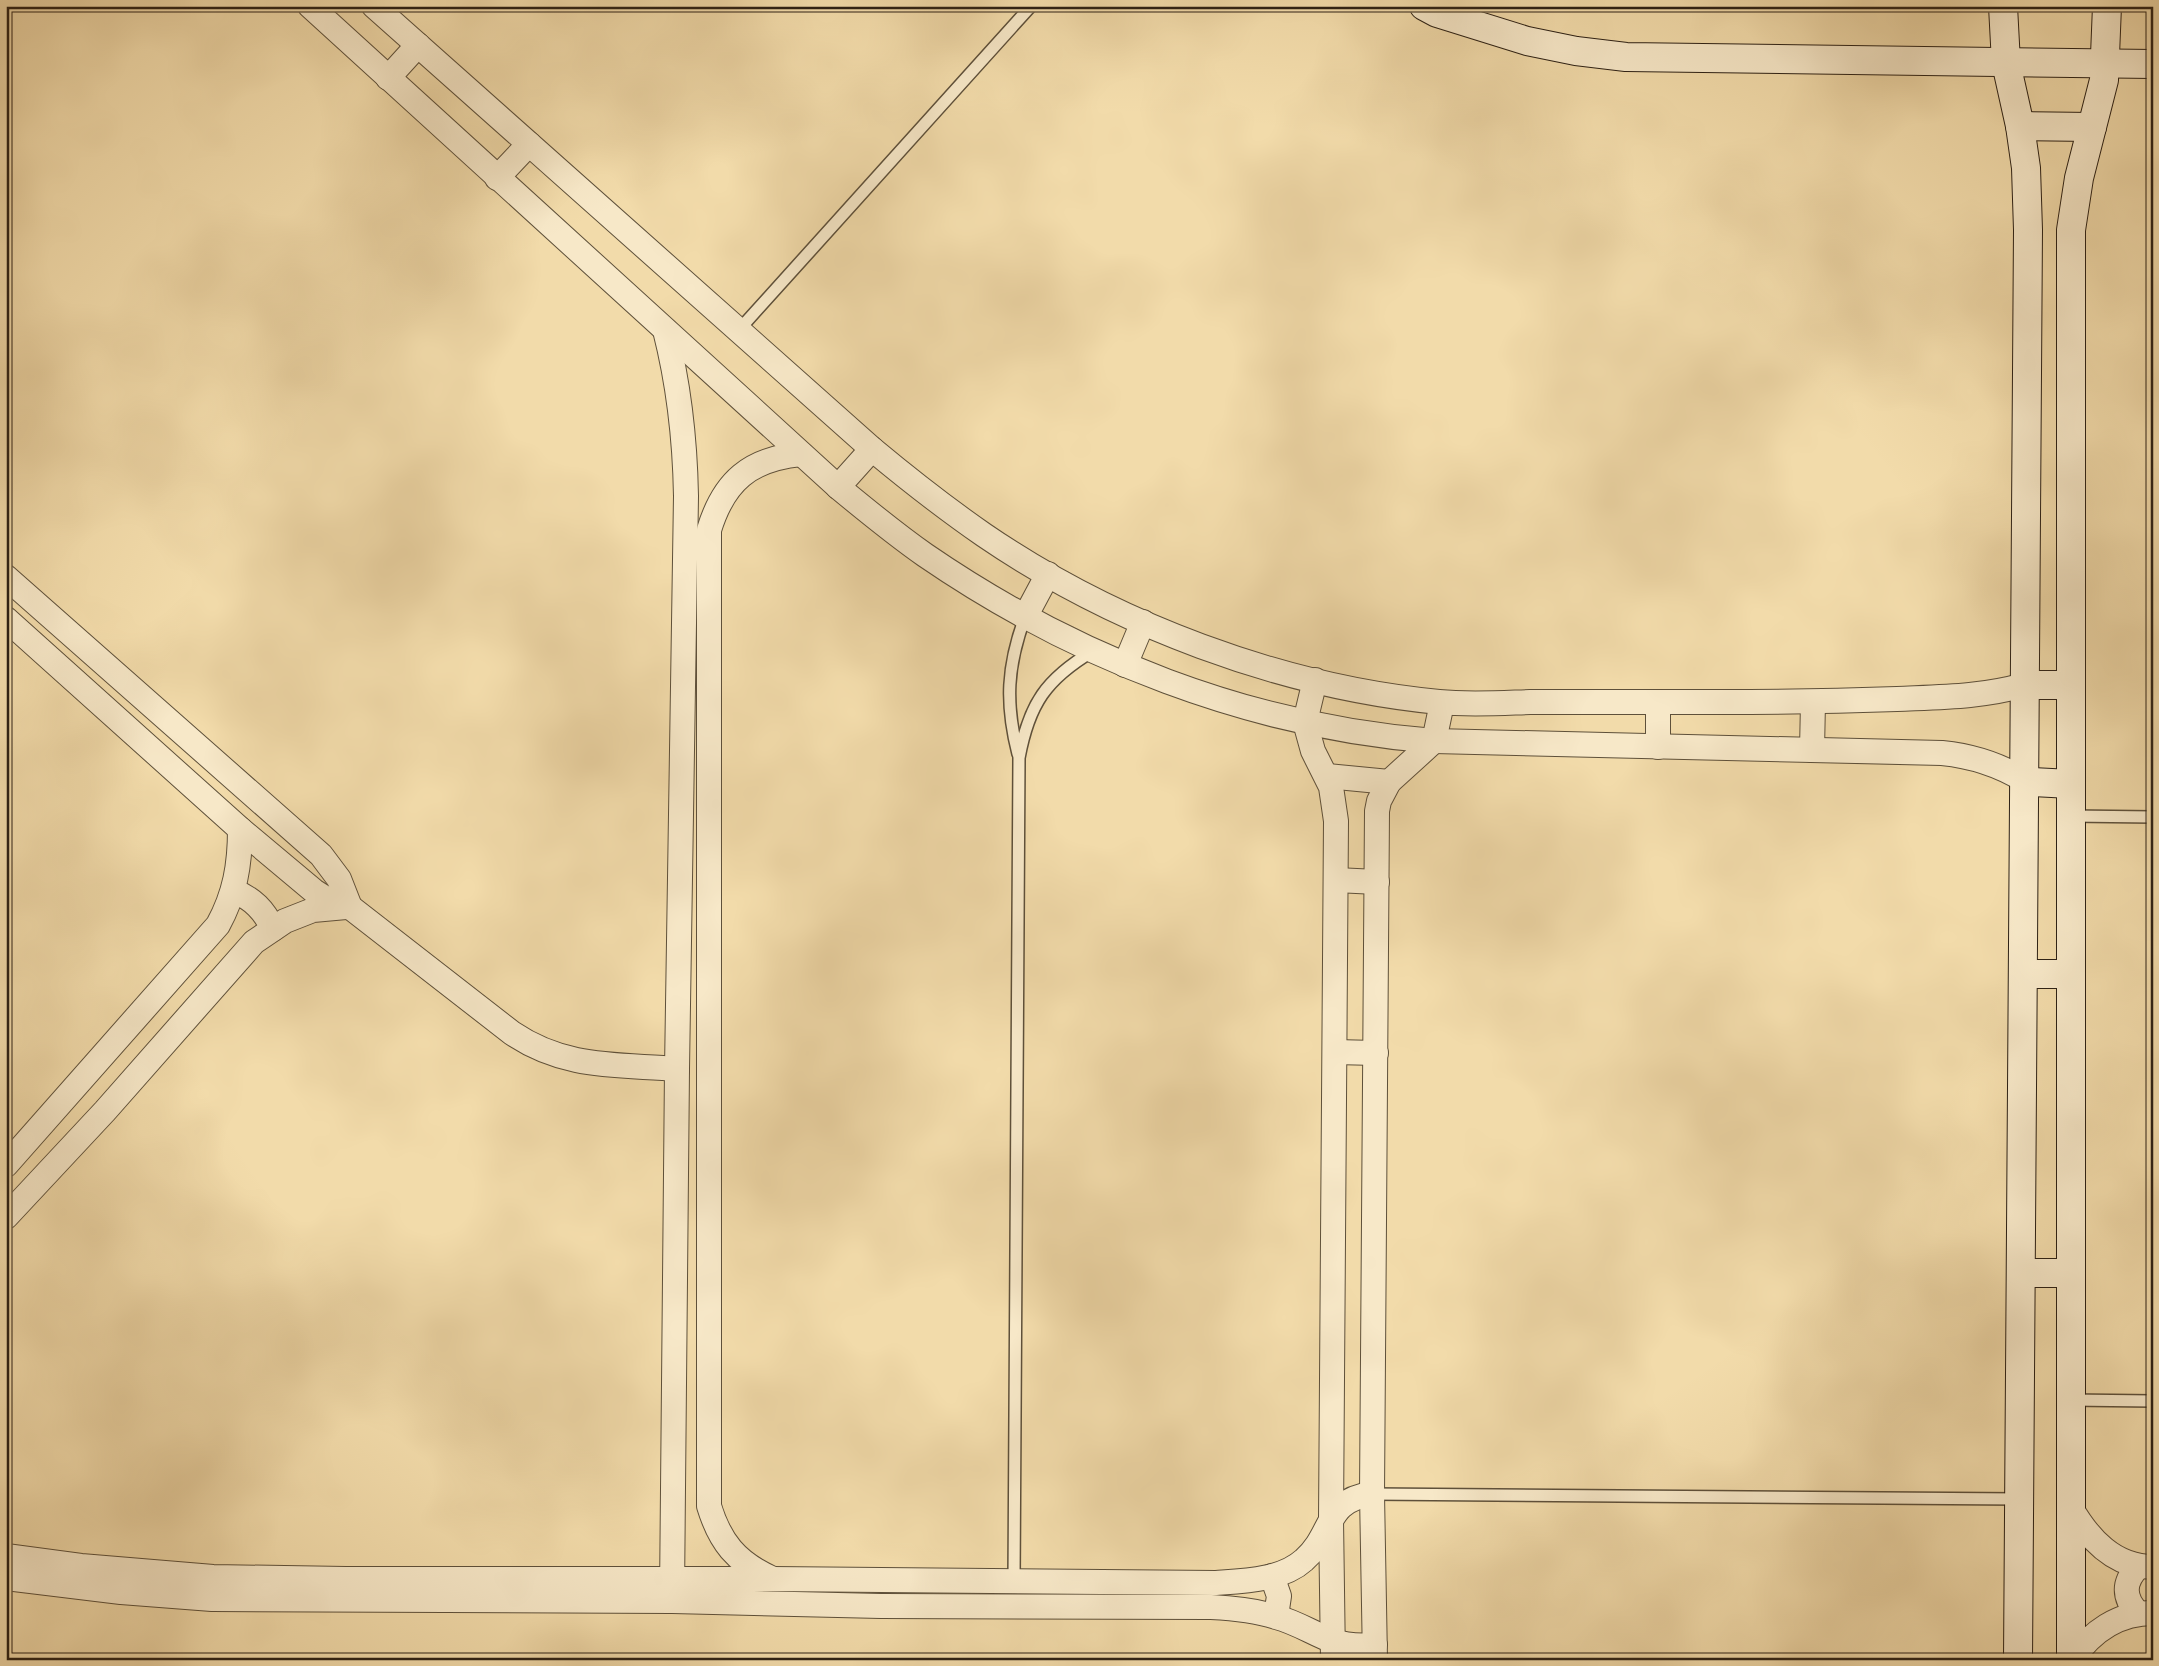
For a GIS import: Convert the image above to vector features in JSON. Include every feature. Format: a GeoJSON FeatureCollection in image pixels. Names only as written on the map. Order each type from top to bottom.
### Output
{"type":"FeatureCollection","features":[{"type":"Feature","properties":{"kind":"street"},"geometry":{"type":"LineString","coordinates":[[310,6],[838,487],[926,555],[1025,617],[1093,651],[1184,688],[1244,707],[1305,722],[1386,738],[1658,747],[1942,752],[1993,764],[2024,780],[2032,782],[2071,784]]}},
{"type":"Feature","properties":{"kind":"street"},"geometry":{"type":"LineString","coordinates":[[374,6],[738,331],[872,449],[928,495],[972,526],[1048,574],[1143,622],[1257,664],[1315,680],[1378,694],[1442,703],[1814,702],[1981,695],[2024,685],[2070,685]]}},
{"type":"Feature","properties":{"kind":"street"},"geometry":{"type":"LineString","coordinates":[[2003,6],[2006,63],[2020,126],[2026,168],[2028,230],[2018,1660]]}},
{"type":"Feature","properties":{"kind":"street"},"geometry":{"type":"LineString","coordinates":[[2071,1660],[2071,230],[2079,178],[2101,96],[2106,64],[2107,6]]}},
{"type":"Feature","properties":{"kind":"street"},"geometry":{"type":"LineString","coordinates":[[1433,9],[1527,41],[1576,51],[1626,57],[2153,64]]}},
{"type":"Feature","properties":{"kind":"street"},"geometry":{"type":"LineString","coordinates":[[388,78],[418,45]]}},
{"type":"Feature","properties":{"kind":"street"},"geometry":{"type":"LineString","coordinates":[[2020,126],[2092,127]]}},
{"type":"Feature","properties":{"kind":"street"},"geometry":{"type":"LineString","coordinates":[[497,178],[529,144]]}},
{"type":"Feature","properties":{"kind":"street"},"geometry":{"type":"LineString","coordinates":[[2028,230],[2071,230]]}},
{"type":"Feature","properties":{"kind":"street"},"geometry":{"type":"LineString","coordinates":[[665,330],[678,388],[684,429],[686,496],[677,1069],[672,1590]]}},
{"type":"Feature","properties":{"kind":"street"},"geometry":{"type":"LineString","coordinates":[[838,487],[872,449]]}},
{"type":"Feature","properties":{"kind":"street"},"geometry":{"type":"LineString","coordinates":[[772,1579],[754,1570],[738,1558],[724,1543],[714,1525],[708,1506],[709,530],[715,509],[726,490],[741,475],[759,463],[780,456],[802,454]]}},
{"type":"Feature","properties":{"kind":"street"},"geometry":{"type":"LineString","coordinates":[[684,571],[709,571]]}},
{"type":"Feature","properties":{"kind":"street"},"geometry":{"type":"LineString","coordinates":[[1025,617],[1048,574]]}},
{"type":"Feature","properties":{"kind":"street"},"geometry":{"type":"LineString","coordinates":[[6,577],[321,856],[339,879],[350,907]]}},
{"type":"Feature","properties":{"kind":"street"},"geometry":{"type":"LineString","coordinates":[[6,619],[240,829],[314,891],[325,898],[350,907],[512,1034],[530,1045],[570,1060],[677,1069]]}},
{"type":"Feature","properties":{"kind":"street"},"geometry":{"type":"LineString","coordinates":[[1125,665],[1143,622]]}},
{"type":"Feature","properties":{"kind":"street"},"geometry":{"type":"LineString","coordinates":[[1315,680],[1305,722],[1313,750],[1327,776],[1335,810],[1331,1519],[1333,1650]]}},
{"type":"Feature","properties":{"kind":"street"},"geometry":{"type":"LineString","coordinates":[[1658,702],[1658,747]]}},
{"type":"Feature","properties":{"kind":"street"},"geometry":{"type":"LineString","coordinates":[[1812,750],[1814,702]]}},
{"type":"Feature","properties":{"kind":"street"},"geometry":{"type":"LineString","coordinates":[[1333,1650],[1354,1645],[1376,1652],[1372,1494],[1377,811],[1379,801],[1389,782],[1434,741],[1442,703]]}},
{"type":"Feature","properties":{"kind":"street"},"geometry":{"type":"LineString","coordinates":[[1327,776],[1389,782]]}},
{"type":"Feature","properties":{"kind":"street"},"geometry":{"type":"LineString","coordinates":[[6,1165],[78,1086],[218,925],[234,891],[240,861],[240,829]]}},
{"type":"Feature","properties":{"kind":"street"},"geometry":{"type":"LineString","coordinates":[[1336,880],[1377,882]]}},
{"type":"Feature","properties":{"kind":"street"},"geometry":{"type":"LineString","coordinates":[[234,891],[258,905],[274,929]]}},
{"type":"Feature","properties":{"kind":"street"},"geometry":{"type":"LineString","coordinates":[[7,1215],[105,1111],[254,942],[285,922],[313,910],[350,907]]}},
{"type":"Feature","properties":{"kind":"street"},"geometry":{"type":"LineString","coordinates":[[679,930],[708,930]]}},
{"type":"Feature","properties":{"kind":"street"},"geometry":{"type":"LineString","coordinates":[[2023,974],[2070,974]]}},
{"type":"Feature","properties":{"kind":"street"},"geometry":{"type":"LineString","coordinates":[[1335,1052],[1376,1053]]}},
{"type":"Feature","properties":{"kind":"street"},"geometry":{"type":"LineString","coordinates":[[78,1086],[105,1111]]}},
{"type":"Feature","properties":{"kind":"street"},"geometry":{"type":"LineString","coordinates":[[2021,1273],[2070,1273]]}},
{"type":"Feature","properties":{"kind":"street"},"geometry":{"type":"LineString","coordinates":[[6,1578],[121,1592],[203,1598],[346,1590],[672,1590],[880,1606],[1188,1595],[1272,1576],[1289,1570],[1303,1562],[1315,1550],[1338,1509],[1348,1500],[1372,1494]]}},
{"type":"Feature","properties":{"kind":"street"},"geometry":{"type":"LineString","coordinates":[[2071,1508],[2083,1528],[2098,1544],[2124,1562],[2145,1567]]}},
{"type":"Feature","properties":{"kind":"street"},"geometry":{"type":"LineString","coordinates":[[6,1556],[81,1566],[346,1590]]}},
{"type":"Feature","properties":{"kind":"street"},"geometry":{"type":"LineString","coordinates":[[2145,1567],[2127,1581],[2126,1590],[2132,1607],[2145,1613]]}},
{"type":"Feature","properties":{"kind":"street"},"geometry":{"type":"LineString","coordinates":[[1272,1576],[1279,1596],[1276,1616]]}},
{"type":"Feature","properties":{"kind":"street"},"geometry":{"type":"LineString","coordinates":[[672,1590],[772,1579],[1014,1582],[1188,1595],[1233,1608],[1276,1616],[1305,1627],[1333,1650]]}},
{"type":"Feature","properties":{"kind":"street"},"geometry":{"type":"LineString","coordinates":[[2071,1660],[2084,1644],[2100,1630],[2124,1617],[2145,1613]]}},
{"type":"Feature","properties":{"kind":"lane"},"geometry":{"type":"LineString","coordinates":[[738,331],[1031,6]]}},
{"type":"Feature","properties":{"kind":"lane"},"geometry":{"type":"LineString","coordinates":[[1019,758],[1012,730],[1009,692],[1015,644],[1025,617]]}},
{"type":"Feature","properties":{"kind":"lane"},"geometry":{"type":"LineString","coordinates":[[1014,1582],[1019,758],[1024,731],[1034,706],[1045,691],[1070,665],[1093,651]]}},
{"type":"Feature","properties":{"kind":"lane"},"geometry":{"type":"LineString","coordinates":[[2071,816],[2153,818]]}},
{"type":"Feature","properties":{"kind":"lane"},"geometry":{"type":"LineString","coordinates":[[2070,1400],[2153,1401]]}},
{"type":"Feature","properties":{"kind":"lane"},"geometry":{"type":"LineString","coordinates":[[1372,1494],[2019,1499]]}}]}
